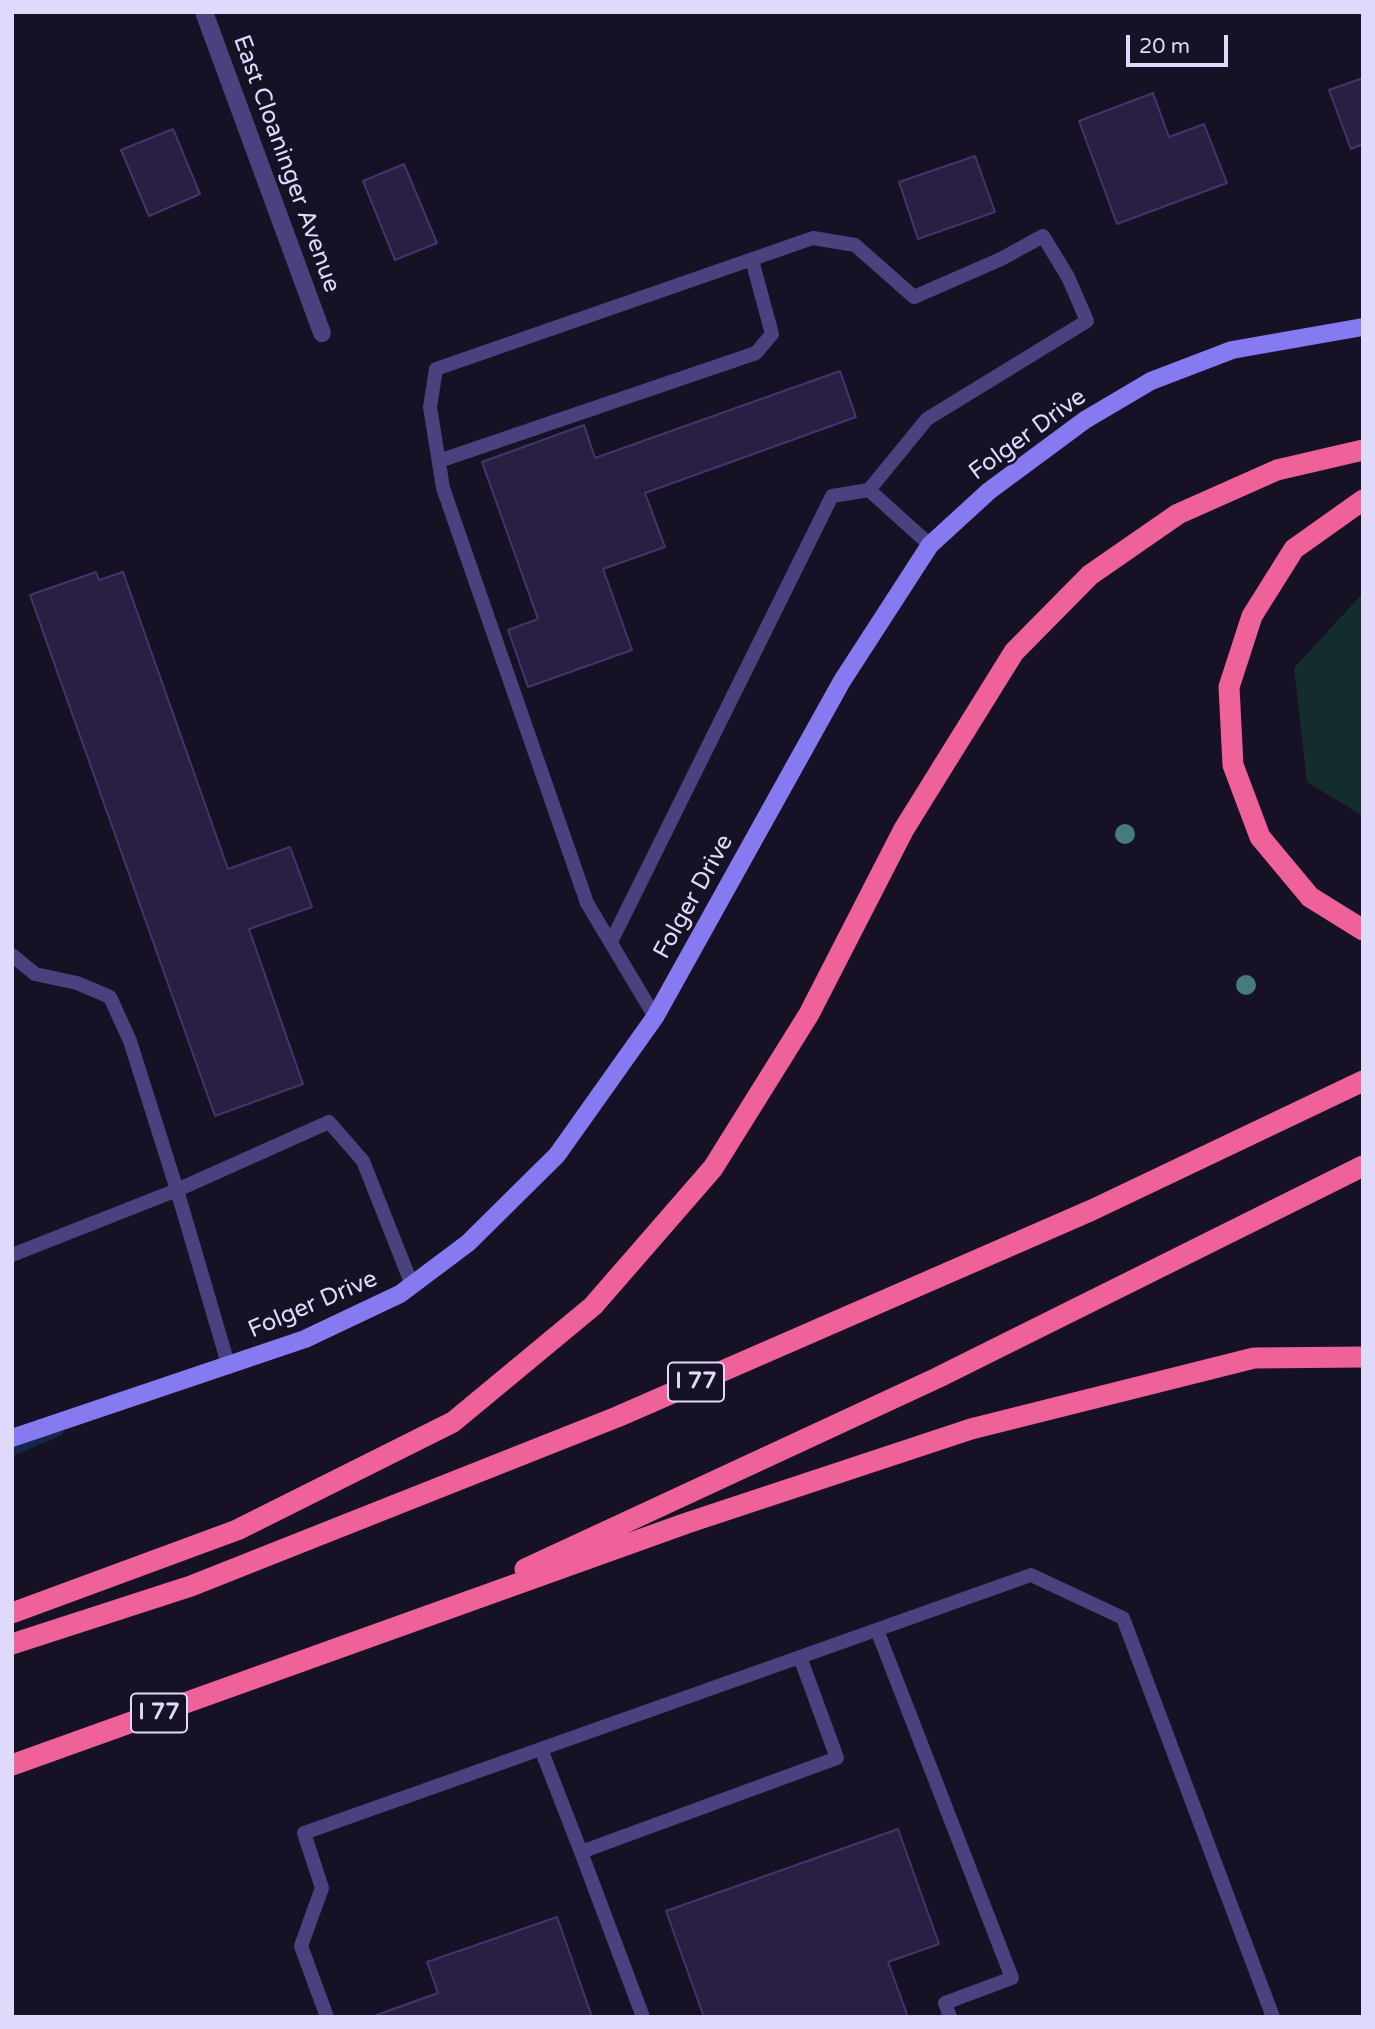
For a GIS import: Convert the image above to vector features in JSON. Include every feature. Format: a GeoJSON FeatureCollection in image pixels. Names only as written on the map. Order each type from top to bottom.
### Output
{"type":"FeatureCollection","features":[{"type":"Feature","properties":{"kind":"highway"},"geometry":{"type":"LineString","coordinates":[[12,1613],[237,1530],[282,1510],[453,1422],[593,1306],[713,1168],[809,1014],[905,829],[1014,652],[1090,575],[1178,514],[1277,470],[1363,450]]}},
{"type":"Feature","properties":{"kind":"highway"},"geometry":{"type":"LineString","coordinates":[[1363,500],[1294,549],[1252,616],[1229,687],[1233,765],[1261,837],[1310,897],[1363,930]]}},
{"type":"Feature","properties":{"kind":"highway","name":"I 77"},"geometry":{"type":"LineString","coordinates":[[12,1644],[191,1586],[617,1417],[1092,1210],[1363,1081]]}},
{"type":"Feature","properties":{"kind":"highway","name":"I 77"},"geometry":{"type":"LineString","coordinates":[[12,1765],[400,1627],[937,1378],[1363,1166]]}},
{"type":"Feature","properties":{"kind":"highway"},"geometry":{"type":"LineString","coordinates":[[400,1627],[687,1523],[971,1429],[1254,1358],[1363,1357]]}},
{"type":"Feature","properties":{"kind":"street","name":"East Cloaninger Avenue"},"geometry":{"type":"LineString","coordinates":[[204,12],[322,333]]}},
{"type":"Feature","properties":{"kind":"street","name":"Folger Drive"},"geometry":{"type":"LineString","coordinates":[[12,1438],[229,1367],[305,1339],[400,1294],[468,1243],[557,1155],[655,1017],[842,681],[930,545],[989,491],[1085,420],[1152,381],[1232,350],[1363,327]]}},
{"type":"Feature","properties":{"kind":"lane"},"geometry":{"type":"LineString","coordinates":[[611,942],[832,496],[869,490],[927,419],[1087,321],[1068,277],[1043,236],[1001,259],[914,298],[855,245],[813,238],[436,369],[430,407],[443,488],[587,903],[655,1017]]}},
{"type":"Feature","properties":{"kind":"lane"},"geometry":{"type":"LineString","coordinates":[[439,461],[756,353],[772,334],[752,260]]}},
{"type":"Feature","properties":{"kind":"lane"},"geometry":{"type":"LineString","coordinates":[[869,490],[930,545]]}},
{"type":"Feature","properties":{"kind":"lane"},"geometry":{"type":"LineString","coordinates":[[12,955],[35,974],[77,982],[110,997],[130,1041],[229,1367]]}},
{"type":"Feature","properties":{"kind":"lane"},"geometry":{"type":"LineString","coordinates":[[12,1255],[177,1190],[328,1122],[363,1161],[411,1285]]}},
{"type":"Feature","properties":{"kind":"lane"},"geometry":{"type":"LineString","coordinates":[[327,2017],[301,1946],[322,1888],[304,1833],[1031,1575],[1123,1618],[1273,2017]]}},
{"type":"Feature","properties":{"kind":"lane"},"geometry":{"type":"LineString","coordinates":[[877,1630],[1012,1978],[945,2003],[950,2017]]}},
{"type":"Feature","properties":{"kind":"lane"},"geometry":{"type":"LineString","coordinates":[[581,1852],[837,1758],[800,1657]]}},
{"type":"Feature","properties":{"kind":"lane"},"geometry":{"type":"LineString","coordinates":[[541,1749],[643,2017]]}},
{"type":"Feature","properties":{"kind":"green space"},"geometry":{"type":"Polygon","coordinates":[[[1363,593],[1363,816],[1307,782],[1294,668],[1363,593]]]}},
{"type":"Feature","properties":{"kind":"building"},"geometry":{"type":"Polygon","coordinates":[[[1363,78],[1363,144],[1351,149],[1329,90],[1363,78]]]}},
{"type":"Feature","properties":{"kind":"building"},"geometry":{"type":"Polygon","coordinates":[[[1153,93],[1169,137],[1204,124],[1227,183],[1117,224],[1079,121],[1153,93]]]}},
{"type":"Feature","properties":{"kind":"building"},"geometry":{"type":"Polygon","coordinates":[[[173,129],[200,194],[149,216],[121,150],[173,129]]]}},
{"type":"Feature","properties":{"kind":"building"},"geometry":{"type":"Polygon","coordinates":[[[975,156],[995,212],[918,239],[899,182],[975,156]]]}},
{"type":"Feature","properties":{"kind":"building"},"geometry":{"type":"Polygon","coordinates":[[[404,164],[437,243],[395,260],[363,181],[404,164]]]}},
{"type":"Feature","properties":{"kind":"building"},"geometry":{"type":"Polygon","coordinates":[[[840,371],[856,417],[645,493],[665,547],[603,569],[632,650],[528,687],[508,630],[538,619],[482,462],[584,425],[595,458],[840,371]]]}},
{"type":"Feature","properties":{"kind":"building"},"geometry":{"type":"Polygon","coordinates":[[[96,572],[99,580],[123,572],[228,869],[290,847],[312,907],[249,929],[303,1084],[215,1116],[30,595],[96,572]]]}},
{"type":"Feature","properties":{"kind":"building"},"geometry":{"type":"Polygon","coordinates":[[[898,1829],[939,1944],[888,1962],[908,2017],[704,2017],[666,1911],[898,1829]]]}},
{"type":"Feature","properties":{"kind":"building"},"geometry":{"type":"Polygon","coordinates":[[[557,1917],[592,2017],[371,2017],[438,1993],[427,1962],[557,1917]]]}},
{"type":"Feature","properties":{"kind":"waterway"},"geometry":{"type":"LineString","coordinates":[[12,1451],[59,1431]]}}]}
